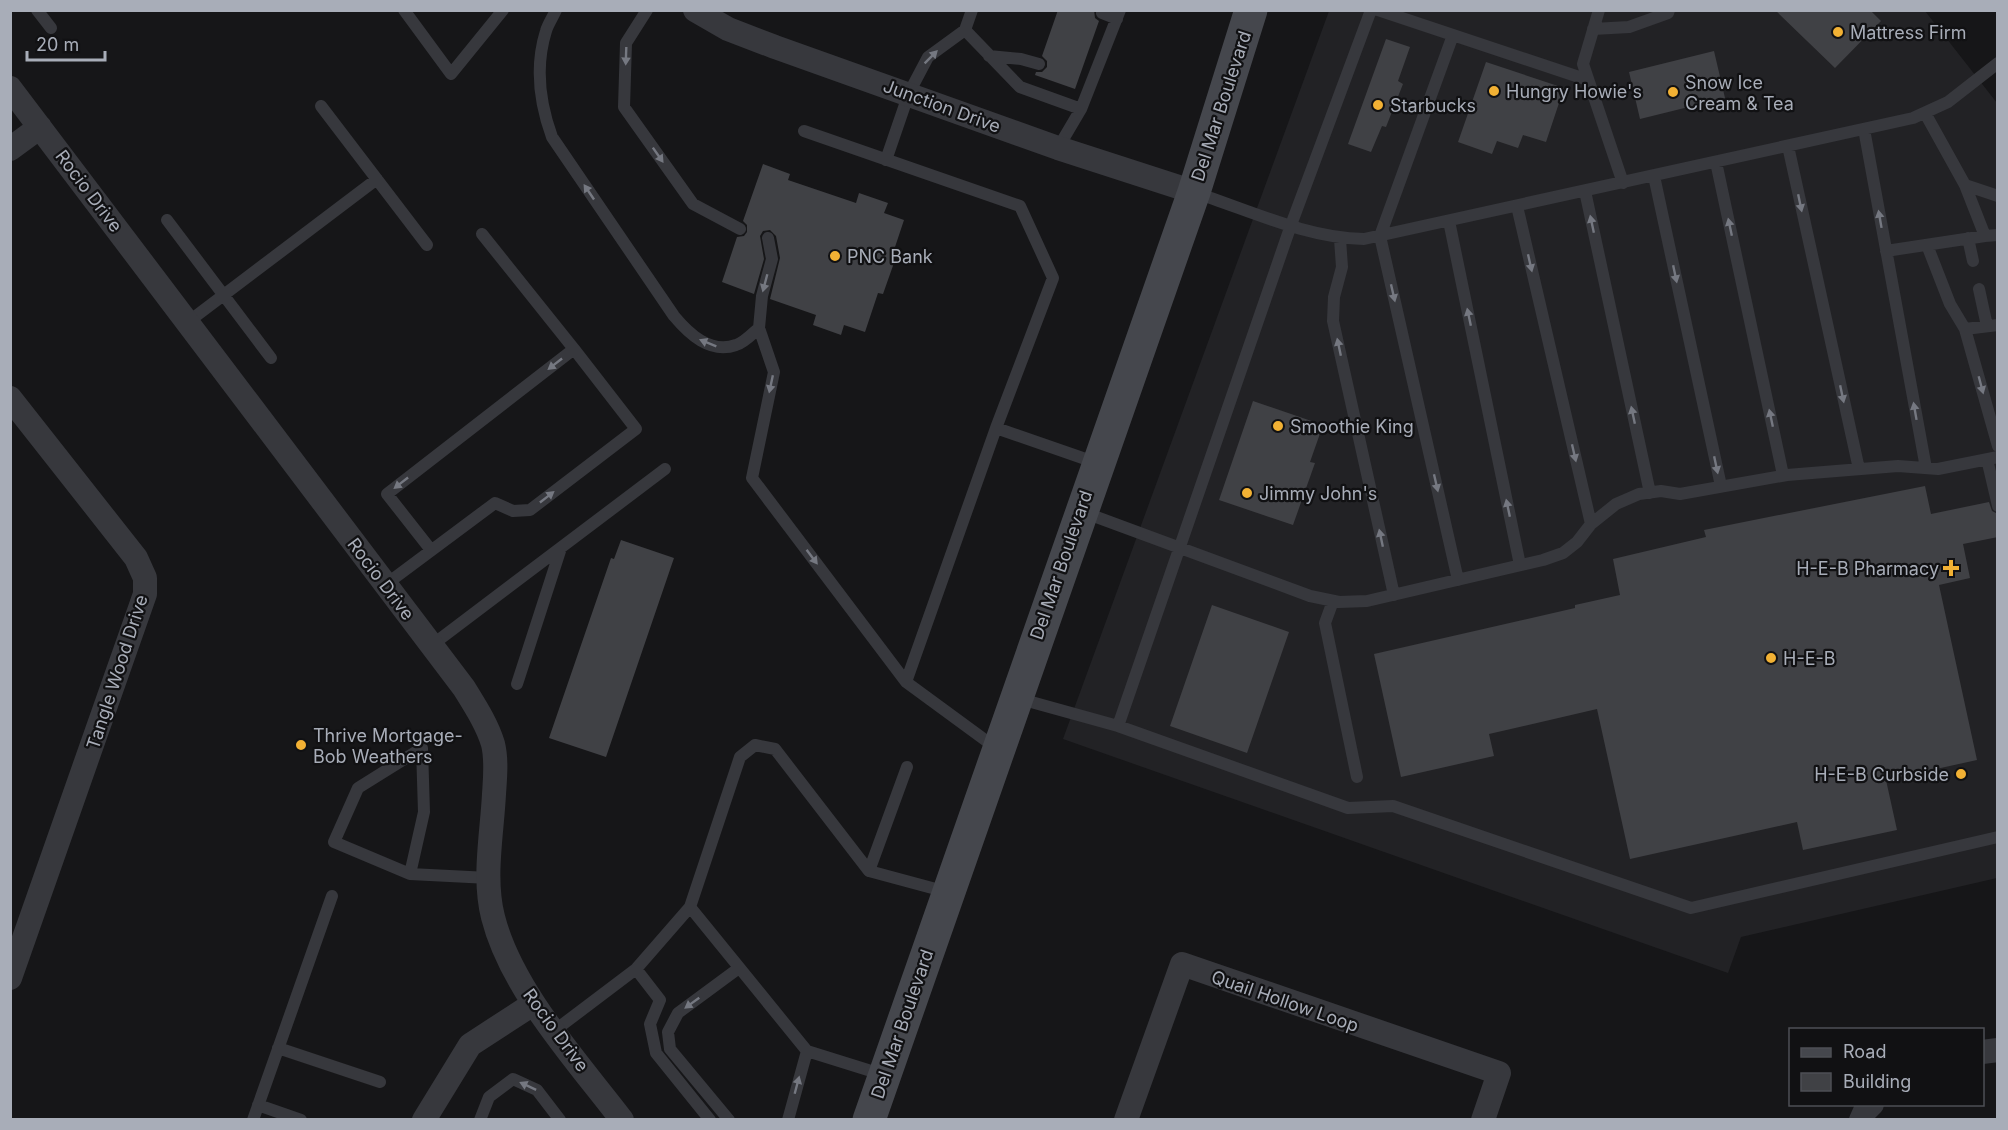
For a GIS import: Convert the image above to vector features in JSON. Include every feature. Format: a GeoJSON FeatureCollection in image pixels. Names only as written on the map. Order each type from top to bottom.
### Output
{"type":"FeatureCollection","features":[{"type":"Feature","properties":{"kind":"main road","name":"Del Mar Boulevard"},"geometry":{"type":"LineString","coordinates":[[869,1119],[1080,511],[1194,192],[1251,10]]}},
{"type":"Feature","properties":{"kind":"street","name":"Junction Drive"},"geometry":{"type":"LineString","coordinates":[[695,10],[728,29],[1058,148],[1194,192]]}},
{"type":"Feature","properties":{"kind":"street","name":"Rocio Drive"},"geometry":{"type":"LineString","coordinates":[[10,88],[432,645],[464,688],[483,720],[493,746],[495,778],[489,878],[492,915],[502,946],[533,1004],[622,1119]]}},
{"type":"Feature","properties":{"kind":"street"},"geometry":{"type":"LineString","coordinates":[[10,149],[40,127]]}},
{"type":"Feature","properties":{"kind":"street","name":"Tangle Wood Drive"},"geometry":{"type":"LineString","coordinates":[[10,398],[136,558],[145,578],[145,594],[16,945],[10,978]]}},
{"type":"Feature","properties":{"kind":"street","name":"Quail Hollow Loop"},"geometry":{"type":"LineString","coordinates":[[1126,1119],[1182,964],[1499,1073],[1483,1119]]}},
{"type":"Feature","properties":{"kind":"street"},"geometry":{"type":"LineString","coordinates":[[424,1119],[471,1045],[533,1004]]}},
{"type":"Feature","properties":{"kind":"street"},"geometry":{"type":"LineString","coordinates":[[1861,1119],[1870,1106]]}},
{"type":"Feature","properties":{"kind":"lane"},"geometry":{"type":"LineString","coordinates":[[37,10],[51,28]]}},
{"type":"Feature","properties":{"kind":"lane"},"geometry":{"type":"LineString","coordinates":[[404,10],[451,74],[503,10]]}},
{"type":"Feature","properties":{"kind":"lane"},"geometry":{"type":"LineString","coordinates":[[556,10],[546,30],[540,74],[543,112],[552,137],[674,316],[689,334],[713,347],[736,345],[759,328]]}},
{"type":"Feature","properties":{"kind":"lane"},"geometry":{"type":"LineString","coordinates":[[647,10],[626,43],[624,107],[693,204],[740,229]]}},
{"type":"Feature","properties":{"kind":"lane"},"geometry":{"type":"LineString","coordinates":[[886,160],[909,93],[928,57],[965,30],[972,10]]}},
{"type":"Feature","properties":{"kind":"lane"},"geometry":{"type":"LineString","coordinates":[[1118,726],[1291,225],[1371,10]]}},
{"type":"Feature","properties":{"kind":"lane"},"geometry":{"type":"LineString","coordinates":[[1377,10],[1588,80]]}},
{"type":"Feature","properties":{"kind":"lane"},"geometry":{"type":"LineString","coordinates":[[1599,10],[1583,64],[1623,183]]}},
{"type":"Feature","properties":{"kind":"lane"},"geometry":{"type":"LineString","coordinates":[[1593,29],[1629,27],[1668,13],[1668,10]]}},
{"type":"Feature","properties":{"kind":"lane"},"geometry":{"type":"LineString","coordinates":[[1058,148],[1081,109],[1119,15],[1102,13]]}},
{"type":"Feature","properties":{"kind":"lane"},"geometry":{"type":"LineString","coordinates":[[965,30],[1020,87],[1081,109]]}},
{"type":"Feature","properties":{"kind":"lane"},"geometry":{"type":"LineString","coordinates":[[1453,35],[1380,236],[1458,580]]}},
{"type":"Feature","properties":{"kind":"lane"},"geometry":{"type":"LineString","coordinates":[[989,56],[1021,59],[1039,64]]}},
{"type":"Feature","properties":{"kind":"lane"},"geometry":{"type":"LineString","coordinates":[[1194,192],[1318,234],[1340,239],[1364,239],[1913,118],[1948,102],[1998,63]]}},
{"type":"Feature","properties":{"kind":"lane"},"geometry":{"type":"LineString","coordinates":[[1079,78],[1092,82]]}},
{"type":"Feature","properties":{"kind":"lane"},"geometry":{"type":"LineString","coordinates":[[321,106],[427,245]]}},
{"type":"Feature","properties":{"kind":"lane"},"geometry":{"type":"LineString","coordinates":[[1886,251],[1991,235],[1925,113]]}},
{"type":"Feature","properties":{"kind":"lane"},"geometry":{"type":"LineString","coordinates":[[1864,129],[1926,468]]}},
{"type":"Feature","properties":{"kind":"lane"},"geometry":{"type":"LineString","coordinates":[[804,131],[1020,206],[1053,278],[996,428],[906,682]]}},
{"type":"Feature","properties":{"kind":"lane"},"geometry":{"type":"LineString","coordinates":[[1788,146],[1859,469]]}},
{"type":"Feature","properties":{"kind":"lane"},"geometry":{"type":"LineString","coordinates":[[1716,162],[1783,475]]}},
{"type":"Feature","properties":{"kind":"lane"},"geometry":{"type":"LineString","coordinates":[[1654,176],[1721,486]]}},
{"type":"Feature","properties":{"kind":"lane"},"geometry":{"type":"LineString","coordinates":[[188,322],[377,179]]}},
{"type":"Feature","properties":{"kind":"lane"},"geometry":{"type":"LineString","coordinates":[[1965,185],[1998,196]]}},
{"type":"Feature","properties":{"kind":"lane"},"geometry":{"type":"LineString","coordinates":[[1585,191],[1650,493]]}},
{"type":"Feature","properties":{"kind":"lane"},"geometry":{"type":"LineString","coordinates":[[1517,206],[1591,524]]}},
{"type":"Feature","properties":{"kind":"lane"},"geometry":{"type":"LineString","coordinates":[[167,220],[271,358]]}},
{"type":"Feature","properties":{"kind":"lane"},"geometry":{"type":"LineString","coordinates":[[1449,221],[1520,566]]}},
{"type":"Feature","properties":{"kind":"lane"},"geometry":{"type":"LineString","coordinates":[[385,585],[495,503],[513,511],[530,510],[636,429],[482,234]]}},
{"type":"Feature","properties":{"kind":"lane"},"geometry":{"type":"LineString","coordinates":[[768,238],[772,260],[762,296],[759,328],[774,372],[752,478],[906,682],[998,749]]}},
{"type":"Feature","properties":{"kind":"lane"},"geometry":{"type":"LineString","coordinates":[[1968,238],[1973,261]]}},
{"type":"Feature","properties":{"kind":"lane"},"geometry":{"type":"LineString","coordinates":[[1340,239],[1342,267],[1334,297],[1333,321],[1394,595]]}},
{"type":"Feature","properties":{"kind":"lane"},"geometry":{"type":"LineString","coordinates":[[1927,245],[1950,304],[1965,329],[1998,446]]}},
{"type":"Feature","properties":{"kind":"lane"},"geometry":{"type":"LineString","coordinates":[[1965,329],[1992,325],[1979,289]]}},
{"type":"Feature","properties":{"kind":"lane"},"geometry":{"type":"LineString","coordinates":[[430,550],[387,494],[574,349]]}},
{"type":"Feature","properties":{"kind":"lane"},"geometry":{"type":"LineString","coordinates":[[996,428],[1097,464]]}},
{"type":"Feature","properties":{"kind":"lane"},"geometry":{"type":"LineString","coordinates":[[1080,511],[1310,596],[1333,601],[1367,601],[1520,566],[1563,553],[1577,542],[1591,524],[1616,504],[1639,494],[1661,491],[1680,494],[1783,475],[1898,466],[1938,469],[1992,458],[1998,506]]}},
{"type":"Feature","properties":{"kind":"lane"},"geometry":{"type":"LineString","coordinates":[[432,645],[665,469]]}},
{"type":"Feature","properties":{"kind":"lane"},"geometry":{"type":"LineString","coordinates":[[517,684],[562,547]]}},
{"type":"Feature","properties":{"kind":"lane"},"geometry":{"type":"LineString","coordinates":[[1333,601],[1325,623],[1357,777]]}},
{"type":"Feature","properties":{"kind":"lane"},"geometry":{"type":"LineString","coordinates":[[1015,698],[1118,726],[1348,808],[1393,806],[1691,908],[1998,837]]}},
{"type":"Feature","properties":{"kind":"lane"},"geometry":{"type":"LineString","coordinates":[[554,1031],[636,969],[690,907],[740,757],[755,745],[775,749],[869,871],[948,892]]}},
{"type":"Feature","properties":{"kind":"lane"},"geometry":{"type":"LineString","coordinates":[[410,874],[424,813],[422,747],[358,788],[334,842],[410,874],[489,878]]}},
{"type":"Feature","properties":{"kind":"lane"},"geometry":{"type":"LineString","coordinates":[[869,871],[907,768]]}},
{"type":"Feature","properties":{"kind":"lane"},"geometry":{"type":"LineString","coordinates":[[252,1119],[332,896]]}},
{"type":"Feature","properties":{"kind":"lane"},"geometry":{"type":"LineString","coordinates":[[690,907],[807,1051],[884,1075]]}},
{"type":"Feature","properties":{"kind":"lane"},"geometry":{"type":"LineString","coordinates":[[729,1119],[670,1049],[668,1032],[678,1013],[739,968]]}},
{"type":"Feature","properties":{"kind":"lane"},"geometry":{"type":"LineString","coordinates":[[636,969],[660,1000],[650,1024],[656,1053],[710,1119]]}},
{"type":"Feature","properties":{"kind":"lane"},"geometry":{"type":"LineString","coordinates":[[278,1047],[380,1082]]}},
{"type":"Feature","properties":{"kind":"lane"},"geometry":{"type":"LineString","coordinates":[[788,1119],[807,1051]]}},
{"type":"Feature","properties":{"kind":"lane"},"geometry":{"type":"LineString","coordinates":[[480,1119],[489,1097],[513,1079],[537,1090],[560,1119]]}},
{"type":"Feature","properties":{"kind":"lane"},"geometry":{"type":"LineString","coordinates":[[258,1105],[301,1119]]}},
{"type":"Feature","properties":{"kind":"shaded area"},"geometry":{"type":"Polygon","coordinates":[[[1329,11],[1925,11],[1997,103],[1997,878],[1741,937],[1728,973],[1063,739],[1329,11]]]}},
{"type":"Feature","properties":{"kind":"building"},"geometry":{"type":"Polygon","coordinates":[[[1058,10],[1094,10],[1095,18],[1099,21],[1075,89],[1035,75],[1036,72],[1042,72],[1047,67],[1047,61],[1042,56],[1058,10]]]}},
{"type":"Feature","properties":{"kind":"building"},"geometry":{"type":"Polygon","coordinates":[[[1775,10],[1870,10],[1881,21],[1835,68],[1775,10]]]}},
{"type":"Feature","properties":{"kind":"building","name":"Starbucks"},"geometry":{"type":"Polygon","coordinates":[[[1386,39],[1410,47],[1398,81],[1403,84],[1386,127],[1382,126],[1371,152],[1348,144],[1386,39]]]}},
{"type":"Feature","properties":{"kind":"building"},"geometry":{"type":"Polygon","coordinates":[[[1714,51],[1725,98],[1640,119],[1629,72],[1714,51]]]}},
{"type":"Feature","properties":{"kind":"building"},"geometry":{"type":"Polygon","coordinates":[[[1486,62],[1564,88],[1546,142],[1523,135],[1518,148],[1497,141],[1492,154],[1458,142],[1486,62]]]}},
{"type":"Feature","properties":{"kind":"building"},"geometry":{"type":"Polygon","coordinates":[[[763,164],[790,174],[788,180],[856,203],[859,193],[888,203],[884,213],[904,220],[891,259],[895,260],[883,294],[878,293],[865,332],[844,325],[841,335],[813,325],[816,315],[770,299],[780,258],[776,236],[770,230],[763,231],[760,236],[764,259],[754,294],[722,282],[737,237],[744,236],[747,232],[747,225],[743,221],[763,164]]]}},
{"type":"Feature","properties":{"kind":"building"},"geometry":{"type":"Polygon","coordinates":[[[1253,401],[1323,425],[1310,462],[1315,463],[1293,525],[1219,500],[1253,401]]]}},
{"type":"Feature","properties":{"kind":"building","name":"H-E-B"},"geometry":{"type":"Polygon","coordinates":[[[1925,486],[1931,514],[1989,502],[1992,511],[1998,514],[1998,537],[1963,544],[1970,578],[1939,585],[1977,760],[1886,780],[1897,830],[1803,850],[1797,822],[1630,859],[1597,709],[1489,734],[1494,756],[1401,777],[1374,654],[1575,608],[1575,605],[1620,595],[1613,559],[1706,537],[1704,530],[1925,486]]]}},
{"type":"Feature","properties":{"kind":"building"},"geometry":{"type":"Polygon","coordinates":[[[621,540],[674,558],[606,757],[549,738],[611,558],[614,559],[621,540]]]}},
{"type":"Feature","properties":{"kind":"building"},"geometry":{"type":"Polygon","coordinates":[[[1212,605],[1289,632],[1247,753],[1170,726],[1212,605]]]}},
{"type":"Feature","properties":{"kind":"place","name":"Mattress Firm"},"geometry":{"type":"Point","coordinates":[1838,32]}},
{"type":"Feature","properties":{"kind":"place","name":"Hungry Howie's"},"geometry":{"type":"Point","coordinates":[1494,91]}},
{"type":"Feature","properties":{"kind":"place","name":"Snow Ice Cream & Tea"},"geometry":{"type":"Point","coordinates":[1673,92]}},
{"type":"Feature","properties":{"kind":"place","name":"Starbucks"},"geometry":{"type":"Point","coordinates":[1378,105]}},
{"type":"Feature","properties":{"kind":"place","name":"PNC Bank"},"geometry":{"type":"Point","coordinates":[835,256]}},
{"type":"Feature","properties":{"kind":"place","name":"Smoothie King"},"geometry":{"type":"Point","coordinates":[1278,426]}},
{"type":"Feature","properties":{"kind":"place","name":"Jimmy John's"},"geometry":{"type":"Point","coordinates":[1247,493]}},
{"type":"Feature","properties":{"kind":"place","name":"H-E-B Pharmacy"},"geometry":{"type":"Point","coordinates":[1951,568]}},
{"type":"Feature","properties":{"kind":"place","name":"H-E-B"},"geometry":{"type":"Point","coordinates":[1771,658]}},
{"type":"Feature","properties":{"kind":"place","name":"Thrive Mortgage- Bob Weathers"},"geometry":{"type":"Point","coordinates":[301,745]}},
{"type":"Feature","properties":{"kind":"place","name":"H-E-B Curbside"},"geometry":{"type":"Point","coordinates":[1961,774]}}]}
